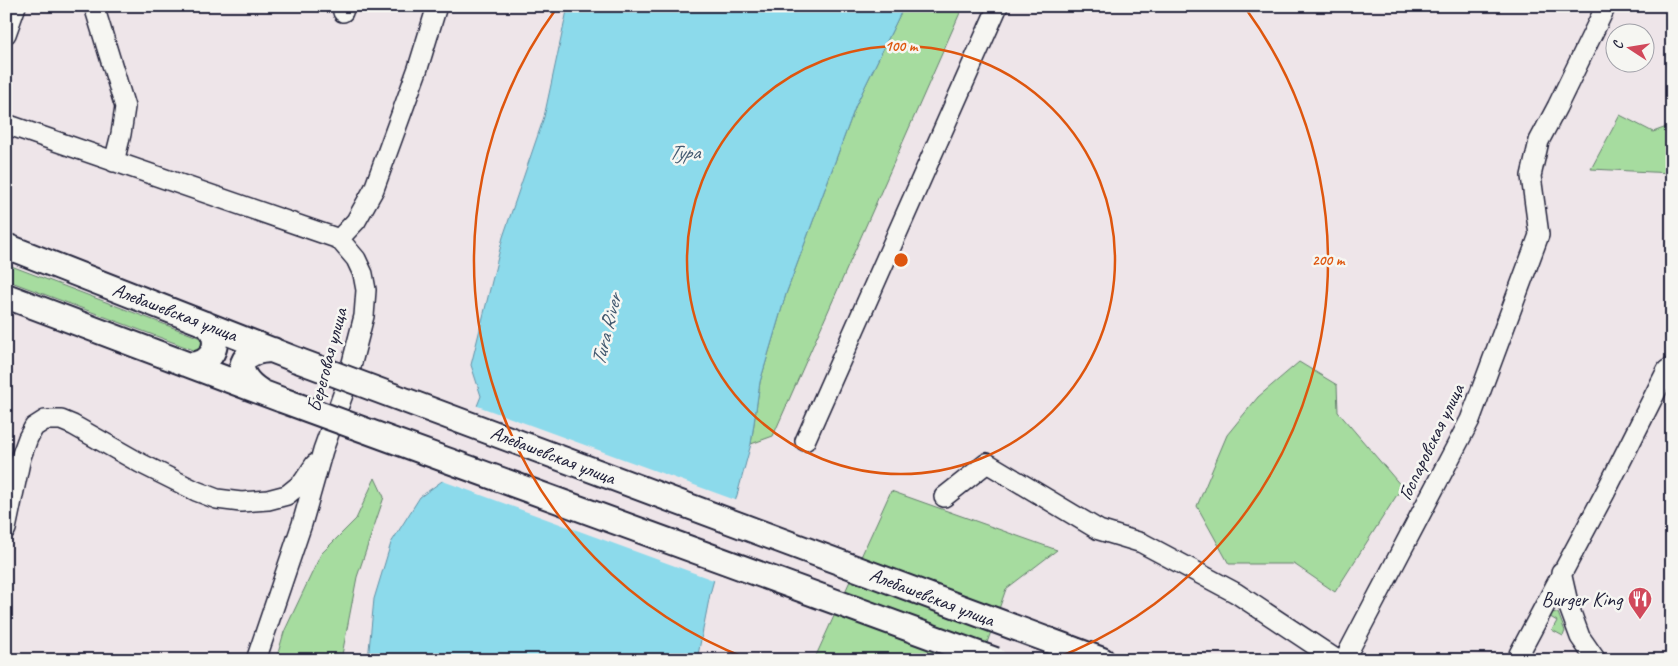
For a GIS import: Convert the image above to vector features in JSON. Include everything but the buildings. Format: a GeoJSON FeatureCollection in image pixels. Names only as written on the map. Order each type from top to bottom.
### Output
{"type":"FeatureCollection","features":[{"type":"Feature","properties":{"kind":"main road","name":"Алебашевская улица"},"geometry":{"type":"LineString","coordinates":[[6,246],[297,360],[1102,660]]}},
{"type":"Feature","properties":{"kind":"main road","name":"Алебашевская улица"},"geometry":{"type":"LineString","coordinates":[[6,296],[272,396],[995,660]]}},
{"type":"Feature","properties":{"kind":"main road"},"geometry":{"type":"LineString","coordinates":[[186,364],[195,365],[204,362],[210,356],[215,346],[214,337],[211,329],[206,324]]}},
{"type":"Feature","properties":{"kind":"main road"},"geometry":{"type":"LineString","coordinates":[[272,396],[246,380],[243,374],[244,362],[253,352],[273,350]]}},
{"type":"Feature","properties":{"kind":"street"},"geometry":{"type":"LineString","coordinates":[[6,34],[16,6]]}},
{"type":"Feature","properties":{"kind":"street"},"geometry":{"type":"LineString","coordinates":[[94,6],[125,107],[122,134],[114,162]]}},
{"type":"Feature","properties":{"kind":"street"},"geometry":{"type":"LineString","coordinates":[[338,239],[356,221],[374,189],[418,68],[437,6]]}},
{"type":"Feature","properties":{"kind":"street"},"geometry":{"type":"LineString","coordinates":[[805,441],[998,6]]}},
{"type":"Feature","properties":{"kind":"street","name":"Госпаровская улица"},"geometry":{"type":"LineString","coordinates":[[1344,660],[1470,420],[1539,235],[1531,176],[1539,141],[1606,6]]}},
{"type":"Feature","properties":{"kind":"street","name":"Береговая улица"},"geometry":{"type":"LineString","coordinates":[[6,124],[338,239],[356,259],[366,290],[364,316],[357,346],[346,386],[323,450],[302,524],[256,660]]}},
{"type":"Feature","properties":{"kind":"street"},"geometry":{"type":"LineString","coordinates":[[1518,660],[1519,654],[1561,572],[1605,493],[1667,370],[1672,367]]}},
{"type":"Feature","properties":{"kind":"street"},"geometry":{"type":"LineString","coordinates":[[6,529],[25,444],[34,427],[45,420],[61,420],[73,425],[196,491],[217,499],[241,502],[268,500],[287,495],[304,482],[323,450]]}},
{"type":"Feature","properties":{"kind":"street"},"geometry":{"type":"LineString","coordinates":[[944,497],[987,463],[1099,530],[1142,543],[1236,593],[1337,660]]}},
{"type":"Feature","properties":{"kind":"street"},"geometry":{"type":"LineString","coordinates":[[1561,572],[1569,607],[1580,637],[1596,660]]}},
{"type":"Feature","properties":{"kind":"green space"},"geometry":{"type":"Polygon","coordinates":[[[904,6],[963,6],[773,436],[751,444],[760,382],[786,294],[856,105],[904,6]]]}},
{"type":"Feature","properties":{"kind":"green space"},"geometry":{"type":"Polygon","coordinates":[[[1620,115],[1653,132],[1672,125],[1672,173],[1591,169],[1620,115]]]}},
{"type":"Feature","properties":{"kind":"green space"},"geometry":{"type":"Polygon","coordinates":[[[6,264],[203,339],[205,342],[199,352],[6,280],[6,264]]]}},
{"type":"Feature","properties":{"kind":"green space"},"geometry":{"type":"Polygon","coordinates":[[[1299,362],[1337,385],[1338,412],[1402,487],[1335,592],[1294,564],[1229,564],[1197,506],[1227,435],[1258,397],[1299,362]]]}},
{"type":"Feature","properties":{"kind":"green space"},"geometry":{"type":"Polygon","coordinates":[[[375,478],[384,497],[357,577],[341,660],[276,660],[284,632],[321,554],[356,519],[375,478]]]}},
{"type":"Feature","properties":{"kind":"green space"},"geometry":{"type":"Polygon","coordinates":[[[891,491],[1057,550],[1006,589],[981,660],[814,660],[891,491]]]}},
{"type":"Feature","properties":{"kind":"green space"},"geometry":{"type":"Polygon","coordinates":[[[1549,612],[1558,613],[1565,631],[1563,636],[1552,630],[1557,621],[1547,615],[1549,612]]]}},
{"type":"Feature","properties":{"kind":"water","name":"Тура"},"geometry":{"type":"Polygon","coordinates":[[[568,6],[904,6],[856,105],[786,294],[760,382],[751,444],[710,594],[697,660],[368,660],[374,599],[391,543],[420,497],[449,476],[481,396],[471,365],[503,237],[544,117],[568,6]]]}},
{"type":"Feature","properties":{"kind":"pier"},"geometry":{"type":"Polygon","coordinates":[[[475,405],[738,501],[716,581],[440,480],[447,475],[475,405]]]}},
{"type":"Feature","properties":{"kind":"place","name":"Burger King"},"geometry":{"type":"Point","coordinates":[1640,620]}},
{"type":"Feature","properties":{"kind":"water label","name":"Tura River"},"geometry":{"type":"Point","coordinates":[606,330]}}]}
